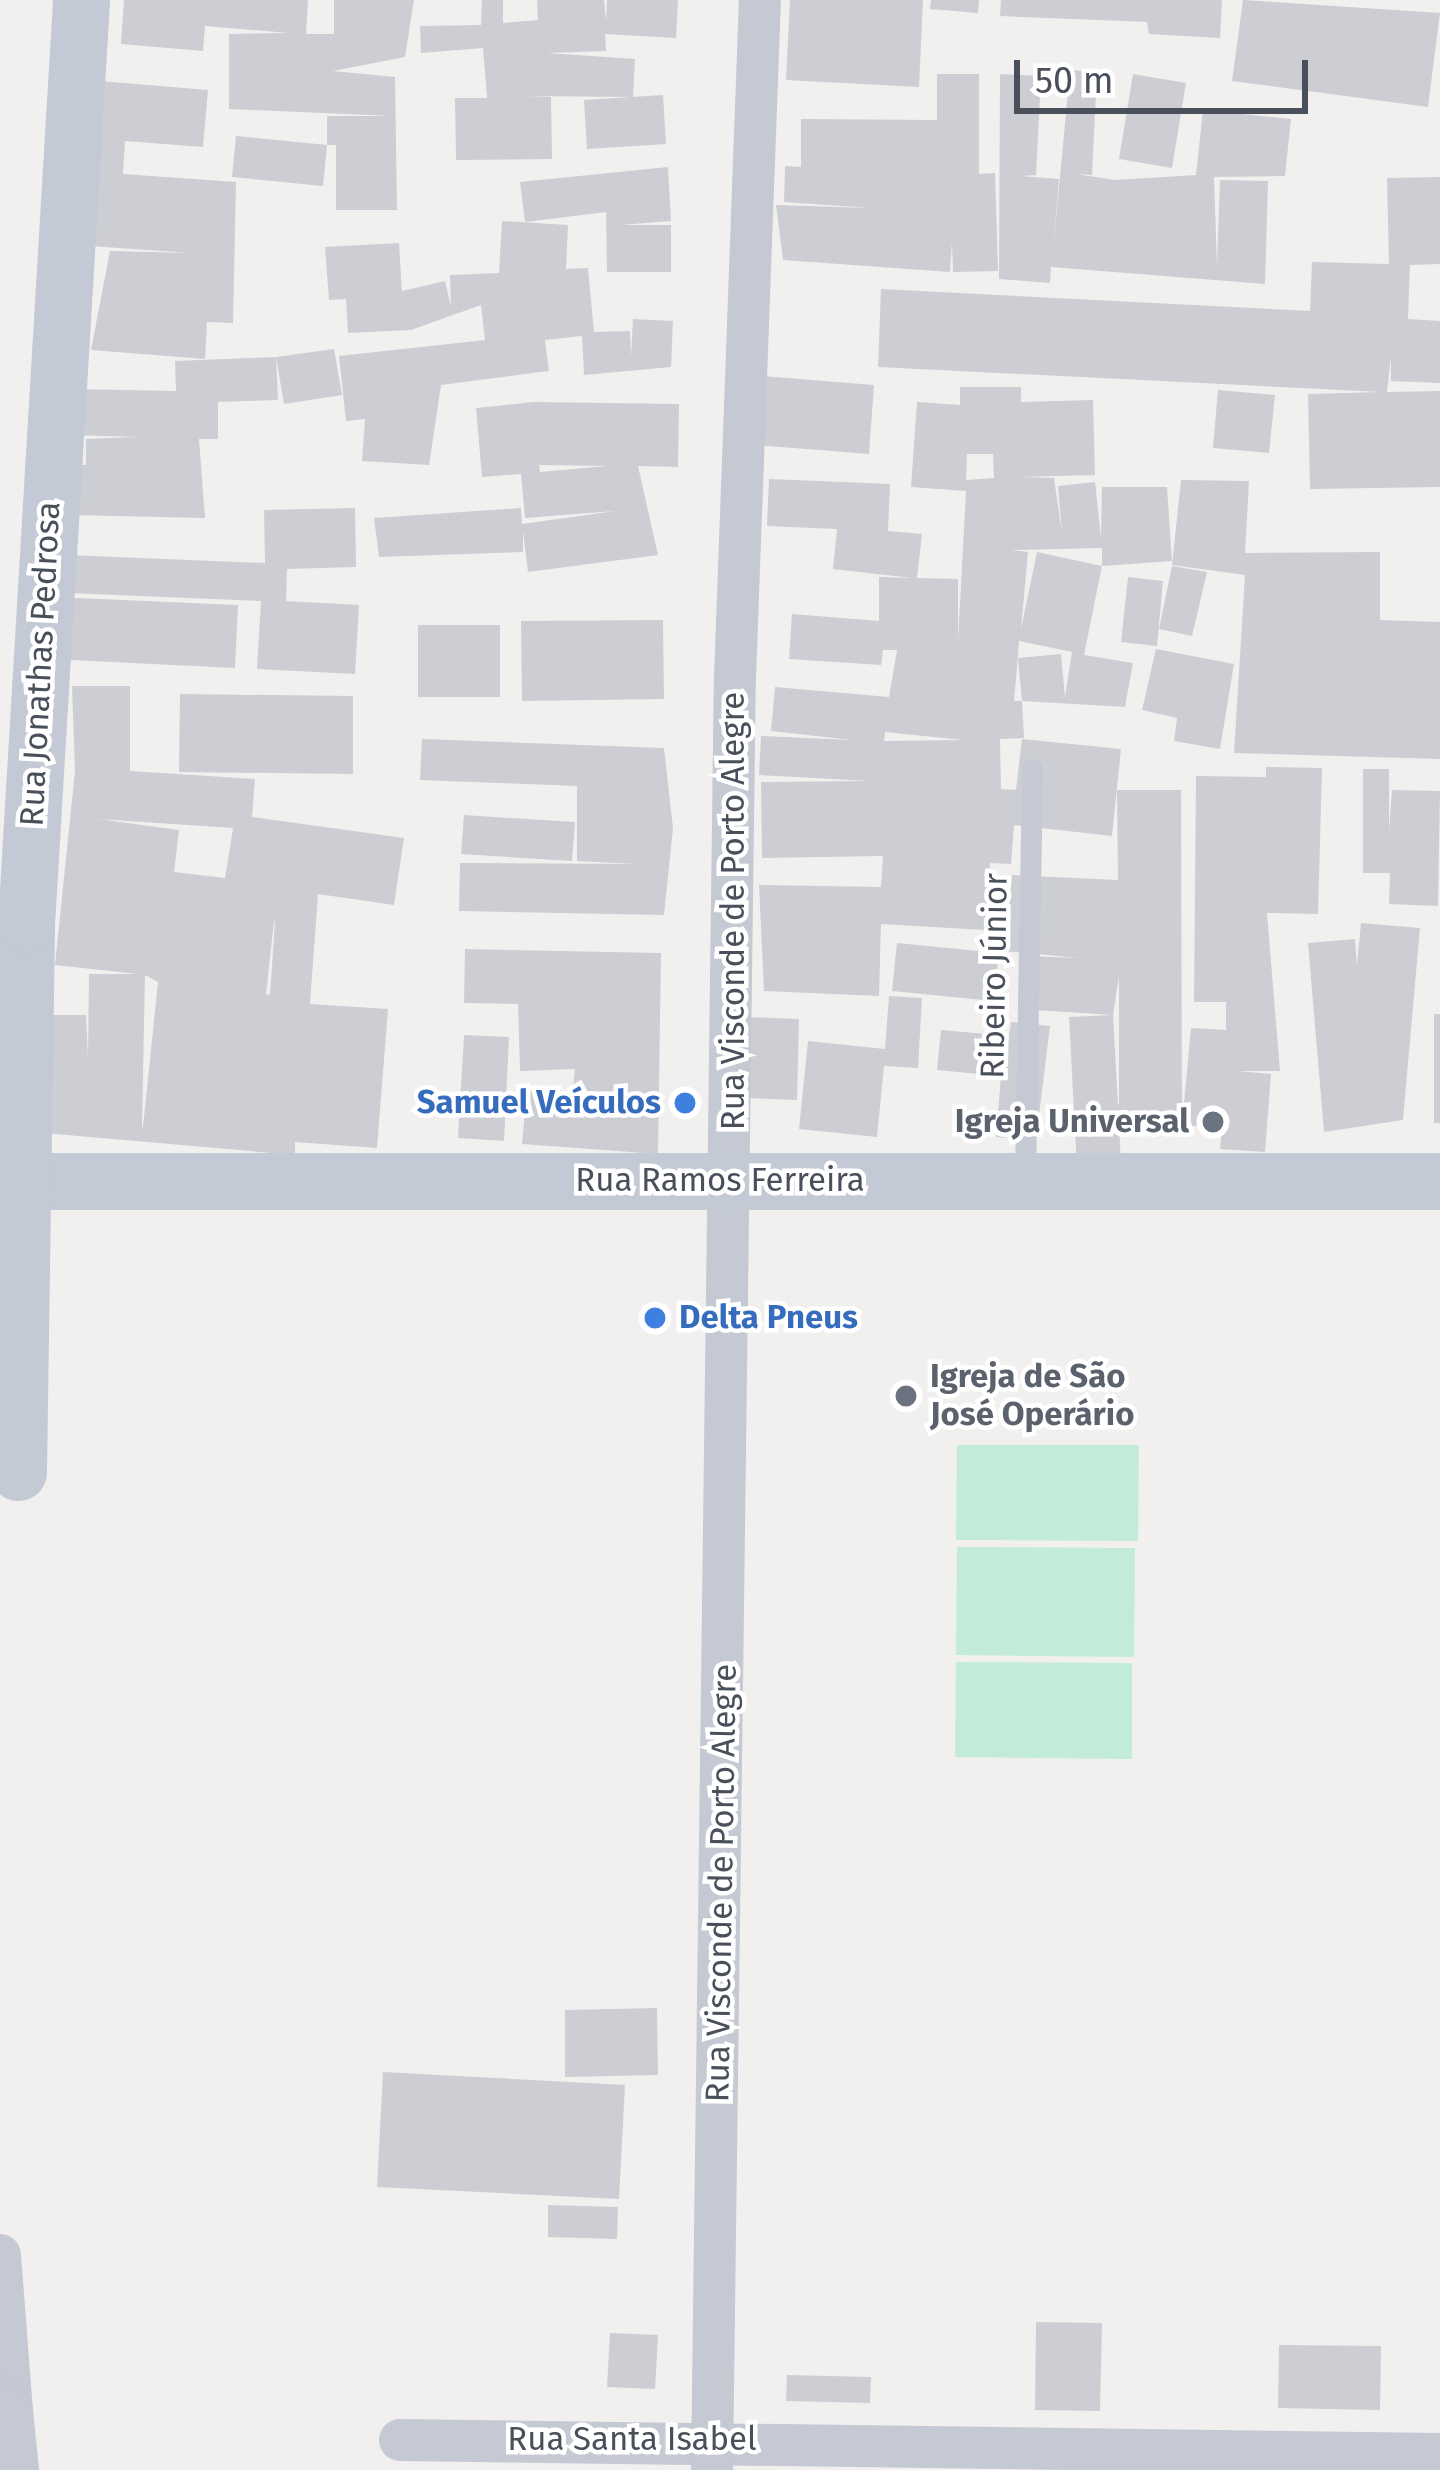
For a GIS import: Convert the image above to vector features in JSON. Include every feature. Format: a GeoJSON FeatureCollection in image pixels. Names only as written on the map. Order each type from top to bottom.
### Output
{"type":"FeatureCollection","features":[{"type":"Feature","properties":{"kind":"street","name":"Rua Jonathas Pedrosa"},"geometry":{"type":"LineString","coordinates":[[18,1472],[8,1181],[81,0]]}},
{"type":"Feature","properties":{"kind":"street","name":"Rua Visconde de Porto Alegre"},"geometry":{"type":"LineString","coordinates":[[712,2454],[734,1180],[735,677],[760,0]]}},
{"type":"Feature","properties":{"kind":"street","name":"Rua Ramos Ferreira"},"geometry":{"type":"LineString","coordinates":[[8,1181],[734,1180],[1025,1185],[1440,1181]]}},
{"type":"Feature","properties":{"kind":"street"},"geometry":{"type":"LineString","coordinates":[[0,2255],[6,2403],[17,2470]]}},
{"type":"Feature","properties":{"kind":"street","name":"Rua Santa Isabel"},"geometry":{"type":"LineString","coordinates":[[400,2440],[712,2454],[1440,2454]]}},
{"type":"Feature","properties":{"kind":"lane","name":"Ribeiro Júnior"},"geometry":{"type":"LineString","coordinates":[[1025,1185],[1032,769]]}},
{"type":"Feature","properties":{"kind":"green space"},"geometry":{"type":"Polygon","coordinates":[[[957,1445],[1139,1445],[1138,1541],[956,1540],[957,1445]]]}},
{"type":"Feature","properties":{"kind":"green space"},"geometry":{"type":"Polygon","coordinates":[[[957,1547],[1135,1548],[1134,1657],[956,1655],[957,1547]]]}},
{"type":"Feature","properties":{"kind":"green space"},"geometry":{"type":"Polygon","coordinates":[[[956,1662],[1132,1663],[1132,1759],[955,1757],[956,1662]]]}},
{"type":"Feature","properties":{"kind":"building"},"geometry":{"type":"Polygon","coordinates":[[[124,0],[308,0],[306,34],[334,34],[334,0],[414,0],[405,57],[333,71],[395,77],[397,210],[336,210],[336,145],[327,145],[327,116],[391,116],[229,109],[229,34],[289,33],[205,26],[203,51],[121,44],[124,0]]]}},
{"type":"Feature","properties":{"kind":"building"},"geometry":{"type":"Polygon","coordinates":[[[482,0],[503,0],[503,23],[538,20],[537,0],[604,0],[606,21],[607,0],[678,0],[676,38],[605,34],[606,51],[547,53],[635,59],[633,97],[527,96],[551,97],[552,159],[456,160],[455,98],[487,98],[483,48],[421,53],[420,26],[481,25],[482,0]]]}},
{"type":"Feature","properties":{"kind":"building"},"geometry":{"type":"Polygon","coordinates":[[[790,0],[923,0],[919,87],[786,80],[790,0]]]}},
{"type":"Feature","properties":{"kind":"building"},"geometry":{"type":"Polygon","coordinates":[[[931,0],[979,0],[978,13],[930,9],[931,0]]]}},
{"type":"Feature","properties":{"kind":"building"},"geometry":{"type":"Polygon","coordinates":[[[1001,0],[1222,0],[1220,38],[1149,34],[1147,22],[1000,16],[1001,0]]]}},
{"type":"Feature","properties":{"kind":"building"},"geometry":{"type":"Polygon","coordinates":[[[1243,0],[1440,13],[1428,107],[1232,81],[1243,0]]]}},
{"type":"Feature","properties":{"kind":"building"},"geometry":{"type":"Polygon","coordinates":[[[1070,70],[1097,72],[1092,175],[1076,174],[1115,180],[1196,175],[1203,110],[1291,119],[1285,176],[1214,177],[1217,266],[1220,180],[1268,181],[1265,284],[1051,267],[1050,283],[999,279],[1000,74],[1041,76],[1036,175],[1021,176],[1059,179],[1053,251],[1070,70]]]}},
{"type":"Feature","properties":{"kind":"building"},"geometry":{"type":"Polygon","coordinates":[[[937,74],[979,74],[979,174],[995,173],[998,271],[953,272],[952,242],[950,272],[783,260],[776,205],[871,208],[784,202],[785,166],[801,167],[801,119],[937,120],[937,74]]]}},
{"type":"Feature","properties":{"kind":"building"},"geometry":{"type":"Polygon","coordinates":[[[1133,74],[1186,83],[1172,168],[1119,159],[1133,74]]]}},
{"type":"Feature","properties":{"kind":"building"},"geometry":{"type":"Polygon","coordinates":[[[100,81],[208,90],[203,147],[125,141],[123,174],[236,182],[233,323],[207,322],[205,359],[91,350],[110,251],[190,253],[76,245],[100,81]]]}},
{"type":"Feature","properties":{"kind":"building"},"geometry":{"type":"Polygon","coordinates":[[[663,95],[666,144],[587,149],[584,100],[663,95]]]}},
{"type":"Feature","properties":{"kind":"building"},"geometry":{"type":"Polygon","coordinates":[[[236,136],[327,145],[323,186],[232,177],[236,136]]]}},
{"type":"Feature","properties":{"kind":"building"},"geometry":{"type":"Polygon","coordinates":[[[668,167],[671,221],[620,225],[671,225],[671,272],[607,272],[606,212],[525,222],[520,182],[668,167]]]}},
{"type":"Feature","properties":{"kind":"building"},"geometry":{"type":"Polygon","coordinates":[[[1440,177],[1440,264],[1410,265],[1408,319],[1440,321],[1440,383],[1391,381],[1391,356],[1387,392],[1440,391],[1440,487],[1310,489],[1308,394],[1381,392],[878,367],[881,289],[1310,311],[1312,262],[1389,264],[1387,178],[1440,177]]]}},
{"type":"Feature","properties":{"kind":"building"},"geometry":{"type":"Polygon","coordinates":[[[502,221],[568,225],[566,269],[588,268],[594,332],[630,331],[631,357],[633,319],[673,321],[671,367],[584,375],[582,336],[545,340],[549,371],[441,385],[429,465],[362,461],[365,419],[346,421],[339,356],[485,340],[481,305],[411,330],[348,333],[346,299],[329,300],[325,247],[399,243],[402,291],[445,281],[451,307],[450,275],[499,273],[502,221]]]}},
{"type":"Feature","properties":{"kind":"building"},"geometry":{"type":"Polygon","coordinates":[[[334,349],[342,395],[284,404],[276,357],[334,349]]]}},
{"type":"Feature","properties":{"kind":"building"},"geometry":{"type":"Polygon","coordinates":[[[276,357],[278,400],[218,402],[218,439],[199,439],[205,518],[70,515],[72,465],[86,465],[86,439],[137,437],[69,435],[70,389],[176,391],[175,361],[276,357]]]}},
{"type":"Feature","properties":{"kind":"building"},"geometry":{"type":"Polygon","coordinates":[[[761,376],[874,385],[869,454],[756,445],[761,376]]]}},
{"type":"Feature","properties":{"kind":"building"},"geometry":{"type":"Polygon","coordinates":[[[960,387],[1021,387],[1021,402],[1093,400],[1095,475],[1021,477],[1054,478],[1062,534],[1058,486],[1095,482],[1101,538],[1102,487],[1167,487],[1172,561],[1102,566],[1084,655],[1133,663],[1125,707],[1022,701],[1024,738],[1000,739],[1001,789],[1016,790],[1022,739],[1121,749],[1112,836],[1014,825],[1011,864],[990,863],[985,930],[881,924],[879,996],[764,991],[759,885],[881,887],[883,856],[762,858],[761,782],[869,781],[759,775],[761,736],[852,740],[771,731],[775,687],[889,697],[897,650],[883,650],[881,665],[789,659],[792,614],[879,621],[879,577],[912,578],[833,569],[837,529],[767,526],[769,479],[890,484],[888,531],[922,534],[917,578],[958,579],[958,641],[966,491],[911,487],[917,402],[960,405],[960,387]],[[967,454],[966,480],[994,478],[993,454],[967,454]],[[1102,548],[1011,550],[1028,552],[1021,629],[1037,552],[1102,566],[1102,548]],[[1019,641],[1014,701],[1022,701],[1018,658],[1061,654],[1065,697],[1072,652],[1019,641]],[[885,732],[884,741],[963,740],[885,732]]]}},
{"type":"Feature","properties":{"kind":"building"},"geometry":{"type":"Polygon","coordinates":[[[1218,390],[1275,395],[1269,453],[1213,448],[1218,390]]]}},
{"type":"Feature","properties":{"kind":"building"},"geometry":{"type":"Polygon","coordinates":[[[533,402],[679,404],[678,467],[638,466],[658,555],[528,572],[523,531],[523,552],[379,557],[374,518],[521,508],[522,524],[615,511],[525,518],[521,474],[482,477],[476,408],[533,402]],[[539,465],[540,472],[607,466],[539,465]]]}},
{"type":"Feature","properties":{"kind":"building"},"geometry":{"type":"Polygon","coordinates":[[[1181,480],[1249,481],[1245,553],[1380,552],[1380,620],[1440,622],[1440,759],[1234,753],[1245,575],[1172,565],[1181,480]]]}},
{"type":"Feature","properties":{"kind":"building"},"geometry":{"type":"Polygon","coordinates":[[[355,508],[356,567],[287,569],[286,601],[359,605],[355,674],[257,669],[261,601],[66,593],[68,555],[265,563],[264,510],[355,508]]]}},
{"type":"Feature","properties":{"kind":"building"},"geometry":{"type":"Polygon","coordinates":[[[1172,566],[1207,572],[1192,636],[1159,629],[1172,566]]]}},
{"type":"Feature","properties":{"kind":"building"},"geometry":{"type":"Polygon","coordinates":[[[1128,577],[1163,581],[1157,646],[1121,642],[1128,577]]]}},
{"type":"Feature","properties":{"kind":"building"},"geometry":{"type":"Polygon","coordinates":[[[53,597],[238,605],[235,668],[50,659],[53,597]]]}},
{"type":"Feature","properties":{"kind":"building"},"geometry":{"type":"Polygon","coordinates":[[[663,620],[664,699],[522,701],[521,621],[663,620]]]}},
{"type":"Feature","properties":{"kind":"building"},"geometry":{"type":"Polygon","coordinates":[[[418,625],[500,625],[500,697],[418,697],[418,625]]]}},
{"type":"Feature","properties":{"kind":"building"},"geometry":{"type":"Polygon","coordinates":[[[1156,649],[1234,664],[1220,749],[1174,741],[1177,718],[1142,710],[1156,649]]]}},
{"type":"Feature","properties":{"kind":"building"},"geometry":{"type":"Polygon","coordinates":[[[72,686],[130,686],[130,771],[255,779],[252,817],[404,838],[394,905],[318,894],[310,1004],[388,1009],[377,1148],[295,1142],[295,1155],[44,1133],[44,1015],[86,1015],[88,1058],[89,974],[138,974],[55,965],[75,771],[72,686]],[[98,819],[179,830],[174,872],[225,878],[233,828],[98,819]],[[274,921],[266,994],[270,995],[275,921],[274,921]],[[145,975],[142,1127],[158,982],[145,975]]]}},
{"type":"Feature","properties":{"kind":"building"},"geometry":{"type":"Polygon","coordinates":[[[180,694],[353,696],[353,774],[179,772],[180,694]]]}},
{"type":"Feature","properties":{"kind":"building"},"geometry":{"type":"Polygon","coordinates":[[[422,739],[664,748],[673,828],[664,915],[459,911],[460,863],[636,864],[577,861],[577,786],[420,780],[422,739]]]}},
{"type":"Feature","properties":{"kind":"building"},"geometry":{"type":"Polygon","coordinates":[[[1266,767],[1322,768],[1318,914],[1267,913],[1280,1071],[1238,1071],[1271,1074],[1265,1152],[1220,1149],[1222,1128],[1182,1125],[1191,1028],[1226,1030],[1226,1002],[1194,1002],[1196,776],[1266,777],[1266,767]]]}},
{"type":"Feature","properties":{"kind":"building"},"geometry":{"type":"Polygon","coordinates":[[[1363,769],[1389,769],[1389,831],[1392,790],[1440,791],[1438,906],[1389,904],[1390,873],[1363,873],[1363,769]]]}},
{"type":"Feature","properties":{"kind":"building"},"geometry":{"type":"Polygon","coordinates":[[[1117,790],[1181,790],[1182,1123],[1119,1123],[1121,1166],[1077,1168],[1069,1017],[1113,1015],[1018,1009],[1022,956],[1079,958],[1005,951],[1012,875],[1118,880],[1117,790]],[[1119,976],[1113,1015],[1118,1104],[1119,1104],[1119,976]]]}},
{"type":"Feature","properties":{"kind":"building"},"geometry":{"type":"Polygon","coordinates":[[[464,815],[575,822],[572,861],[461,854],[464,815]]]}},
{"type":"Feature","properties":{"kind":"building"},"geometry":{"type":"Polygon","coordinates":[[[1361,923],[1420,928],[1403,1120],[1324,1132],[1308,943],[1355,939],[1357,965],[1361,923]]]}},
{"type":"Feature","properties":{"kind":"building"},"geometry":{"type":"Polygon","coordinates":[[[897,943],[999,953],[994,1001],[892,991],[897,943]]]}},
{"type":"Feature","properties":{"kind":"building"},"geometry":{"type":"Polygon","coordinates":[[[465,949],[661,953],[658,1154],[522,1144],[527,1090],[645,1098],[573,1090],[575,1069],[520,1071],[518,1004],[464,1003],[465,949]]]}},
{"type":"Feature","properties":{"kind":"building"},"geometry":{"type":"Polygon","coordinates":[[[889,996],[922,998],[918,1068],[884,1066],[877,1137],[799,1129],[808,1041],[885,1049],[889,996]]]}},
{"type":"Feature","properties":{"kind":"building"},"geometry":{"type":"Polygon","coordinates":[[[1434,1014],[1440,1014],[1440,1123],[1434,1123],[1434,1014]]]}},
{"type":"Feature","properties":{"kind":"building"},"geometry":{"type":"Polygon","coordinates":[[[746,1017],[799,1019],[797,1100],[744,1098],[746,1017]]]}},
{"type":"Feature","properties":{"kind":"building"},"geometry":{"type":"Polygon","coordinates":[[[1011,1022],[1050,1026],[1036,1140],[996,1137],[1001,1076],[937,1070],[941,1030],[1009,1036],[1011,1022]]]}},
{"type":"Feature","properties":{"kind":"building"},"geometry":{"type":"Polygon","coordinates":[[[464,1035],[509,1037],[504,1141],[458,1138],[464,1035]]]}},
{"type":"Feature","properties":{"kind":"building"},"geometry":{"type":"Polygon","coordinates":[[[657,2008],[658,2075],[565,2077],[565,2010],[657,2008]]]}},
{"type":"Feature","properties":{"kind":"building"},"geometry":{"type":"Polygon","coordinates":[[[383,2072],[625,2085],[619,2199],[377,2187],[383,2072]]]}},
{"type":"Feature","properties":{"kind":"building"},"geometry":{"type":"Polygon","coordinates":[[[548,2205],[618,2207],[617,2239],[548,2237],[548,2205]]]}},
{"type":"Feature","properties":{"kind":"building"},"geometry":{"type":"Polygon","coordinates":[[[1036,2322],[1102,2323],[1100,2411],[1035,2410],[1036,2322]]]}},
{"type":"Feature","properties":{"kind":"building"},"geometry":{"type":"Polygon","coordinates":[[[610,2333],[658,2335],[655,2389],[607,2387],[610,2333]]]}},
{"type":"Feature","properties":{"kind":"building"},"geometry":{"type":"Polygon","coordinates":[[[1279,2345],[1381,2346],[1380,2410],[1278,2408],[1279,2345]]]}},
{"type":"Feature","properties":{"kind":"building"},"geometry":{"type":"Polygon","coordinates":[[[787,2375],[871,2377],[870,2403],[786,2401],[787,2375]]]}},
{"type":"Feature","properties":{"kind":"place","name":"Samuel Veículos"},"geometry":{"type":"Point","coordinates":[685,1103]}},
{"type":"Feature","properties":{"kind":"place","name":"Igreja Universal"},"geometry":{"type":"Point","coordinates":[1213,1122]}},
{"type":"Feature","properties":{"kind":"place","name":"Delta Pneus"},"geometry":{"type":"Point","coordinates":[655,1318]}},
{"type":"Feature","properties":{"kind":"place","name":"Igreja de São José Operário"},"geometry":{"type":"Point","coordinates":[906,1396]}}]}
